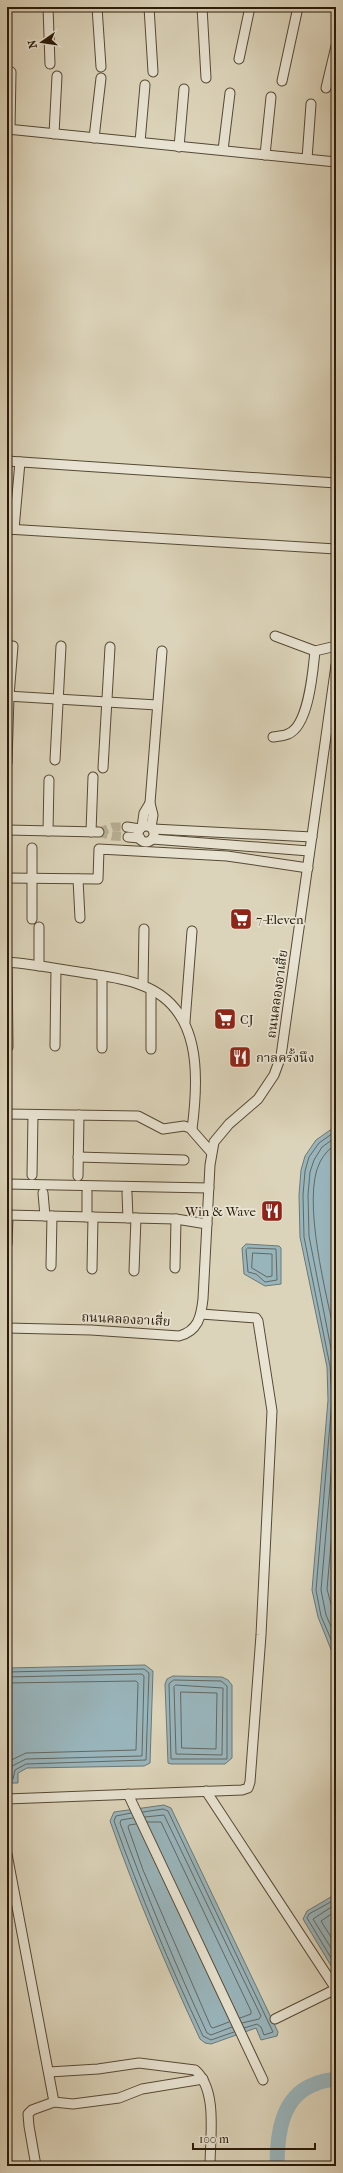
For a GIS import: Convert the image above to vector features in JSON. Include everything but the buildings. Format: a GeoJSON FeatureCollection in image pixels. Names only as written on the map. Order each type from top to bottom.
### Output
{"type":"FeatureCollection","features":[{"type":"Feature","properties":{"kind":"street"},"geometry":{"type":"LineString","coordinates":[[48,7],[50,64]]}},
{"type":"Feature","properties":{"kind":"street"},"geometry":{"type":"LineString","coordinates":[[97,7],[101,67]]}},
{"type":"Feature","properties":{"kind":"street"},"geometry":{"type":"LineString","coordinates":[[149,7],[153,72]]}},
{"type":"Feature","properties":{"kind":"street"},"geometry":{"type":"LineString","coordinates":[[202,7],[206,78]]}},
{"type":"Feature","properties":{"kind":"street"},"geometry":{"type":"LineString","coordinates":[[239,59],[250,7]]}},
{"type":"Feature","properties":{"kind":"street"},"geometry":{"type":"LineString","coordinates":[[282,81],[298,7]]}},
{"type":"Feature","properties":{"kind":"street"},"geometry":{"type":"LineString","coordinates":[[326,88],[336,46]]}},
{"type":"Feature","properties":{"kind":"street"},"geometry":{"type":"LineString","coordinates":[[11,72],[9,129],[336,162]]}},
{"type":"Feature","properties":{"kind":"street"},"geometry":{"type":"LineString","coordinates":[[54,134],[57,76]]}},
{"type":"Feature","properties":{"kind":"street"},"geometry":{"type":"LineString","coordinates":[[94,138],[101,78]]}},
{"type":"Feature","properties":{"kind":"street"},"geometry":{"type":"LineString","coordinates":[[140,142],[145,85]]}},
{"type":"Feature","properties":{"kind":"street"},"geometry":{"type":"LineString","coordinates":[[179,147],[184,89]]}},
{"type":"Feature","properties":{"kind":"street"},"geometry":{"type":"LineString","coordinates":[[223,150],[230,93]]}},
{"type":"Feature","properties":{"kind":"street"},"geometry":{"type":"LineString","coordinates":[[265,155],[271,97]]}},
{"type":"Feature","properties":{"kind":"street"},"geometry":{"type":"LineString","coordinates":[[308,159],[311,104]]}},
{"type":"Feature","properties":{"kind":"street"},"geometry":{"type":"LineString","coordinates":[[7,461],[336,484]]}},
{"type":"Feature","properties":{"kind":"street"},"geometry":{"type":"LineString","coordinates":[[20,462],[11,529],[336,549]]}},
{"type":"Feature","properties":{"kind":"street"},"geometry":{"type":"LineString","coordinates":[[275,636],[315,651],[336,646]]}},
{"type":"Feature","properties":{"kind":"street"},"geometry":{"type":"LineString","coordinates":[[8,763],[8,696],[13,646]]}},
{"type":"Feature","properties":{"kind":"street"},"geometry":{"type":"LineString","coordinates":[[56,760],[57,699],[61,646]]}},
{"type":"Feature","properties":{"kind":"street"},"geometry":{"type":"LineString","coordinates":[[102,768],[105,702],[110,647]]}},
{"type":"Feature","properties":{"kind":"street"},"geometry":{"type":"LineString","coordinates":[[128,837],[140,838],[145,842],[148,830],[144,813],[150,803],[162,651]]}},
{"type":"Feature","properties":{"kind":"street"},"geometry":{"type":"LineString","coordinates":[[273,737],[289,734],[299,724],[307,703],[315,651]]}},
{"type":"Feature","properties":{"kind":"street","name":"ถนนคลองอาเสี่ย"},"geometry":{"type":"LineString","coordinates":[[7,1328],[91,1330],[179,1336],[192,1331],[202,1314],[211,1152],[219,1134],[258,1099],[267,1087],[281,1056],[336,665]]}},
{"type":"Feature","properties":{"kind":"street"},"geometry":{"type":"LineString","coordinates":[[8,696],[157,705]]}},
{"type":"Feature","properties":{"kind":"street"},"geometry":{"type":"LineString","coordinates":[[7,830],[95,832],[93,777]]}},
{"type":"Feature","properties":{"kind":"street"},"geometry":{"type":"LineString","coordinates":[[48,831],[49,780]]}},
{"type":"Feature","properties":{"kind":"street"},"geometry":{"type":"LineString","coordinates":[[127,827],[309,852]]}},
{"type":"Feature","properties":{"kind":"street"},"geometry":{"type":"LineString","coordinates":[[148,830],[312,837]]}},
{"type":"Feature","properties":{"kind":"street"},"geometry":{"type":"LineString","coordinates":[[32,848],[32,919]]}},
{"type":"Feature","properties":{"kind":"street"},"geometry":{"type":"LineString","coordinates":[[7,878],[98,879],[99,849],[227,856],[308,868]]}},
{"type":"Feature","properties":{"kind":"street"},"geometry":{"type":"LineString","coordinates":[[78,879],[80,918]]}},
{"type":"Feature","properties":{"kind":"street"},"geometry":{"type":"LineString","coordinates":[[39,927],[39,966]]}},
{"type":"Feature","properties":{"kind":"street"},"geometry":{"type":"LineString","coordinates":[[144,929],[151,1049]]}},
{"type":"Feature","properties":{"kind":"street"},"geometry":{"type":"LineString","coordinates":[[185,1022],[192,931]]}},
{"type":"Feature","properties":{"kind":"street"},"geometry":{"type":"LineString","coordinates":[[8,1047],[7,962],[122,979],[147,987],[170,1003],[185,1022],[193,1050],[195,1072],[196,1092],[192,1129]]}},
{"type":"Feature","properties":{"kind":"street"},"geometry":{"type":"LineString","coordinates":[[55,1046],[56,969]]}},
{"type":"Feature","properties":{"kind":"street"},"geometry":{"type":"LineString","coordinates":[[102,976],[102,1048]]}},
{"type":"Feature","properties":{"kind":"street"},"geometry":{"type":"LineString","coordinates":[[7,1114],[138,1116],[163,1129],[184,1126],[192,1129],[211,1152]]}},
{"type":"Feature","properties":{"kind":"street"},"geometry":{"type":"LineString","coordinates":[[32,1176],[33,1115]]}},
{"type":"Feature","properties":{"kind":"street"},"geometry":{"type":"LineString","coordinates":[[78,1176],[79,1115]]}},
{"type":"Feature","properties":{"kind":"street"},"geometry":{"type":"LineString","coordinates":[[78,1157],[184,1160]]}},
{"type":"Feature","properties":{"kind":"street"},"geometry":{"type":"LineString","coordinates":[[7,1184],[209,1188]]}},
{"type":"Feature","properties":{"kind":"street"},"geometry":{"type":"LineString","coordinates":[[87,1192],[90,1217],[92,1269]]}},
{"type":"Feature","properties":{"kind":"street"},"geometry":{"type":"LineString","coordinates":[[43,1193],[48,1216],[51,1266]]}},
{"type":"Feature","properties":{"kind":"street"},"geometry":{"type":"LineString","coordinates":[[127,1193],[132,1218],[134,1271]]}},
{"type":"Feature","properties":{"kind":"street"},"geometry":{"type":"LineString","coordinates":[[7,1244],[7,1216],[176,1219],[207,1224]]}},
{"type":"Feature","properties":{"kind":"street"},"geometry":{"type":"LineString","coordinates":[[174,1268],[176,1219]]}},
{"type":"Feature","properties":{"kind":"street"},"geometry":{"type":"LineString","coordinates":[[7,1799],[242,1790],[248,1788],[250,1782],[261,1635],[272,1410],[258,1321],[256,1318],[202,1314]]}},
{"type":"Feature","properties":{"kind":"street"},"geometry":{"type":"LineString","coordinates":[[206,1791],[336,1989],[275,2019]]}},
{"type":"Feature","properties":{"kind":"street"},"geometry":{"type":"LineString","coordinates":[[128,1794],[263,2080]]}},
{"type":"Feature","properties":{"kind":"street"},"geometry":{"type":"LineString","coordinates":[[7,1854],[54,2102]]}},
{"type":"Feature","properties":{"kind":"street"},"geometry":{"type":"LineString","coordinates":[[49,2072],[148,2063],[195,2070],[203,2079],[210,2101],[210,2166]]}},
{"type":"Feature","properties":{"kind":"street"},"geometry":{"type":"LineString","coordinates":[[36,2166],[28,2126],[28,2114],[32,2110],[54,2102],[73,2104],[119,2098],[142,2089],[203,2079]]}},
{"type":"Feature","properties":{"kind":"water"},"geometry":{"type":"Polygon","coordinates":[[[336,1126],[336,1662],[318,1617],[312,1590],[328,1400],[327,1367],[300,1237],[299,1195],[301,1170],[305,1156],[316,1140],[336,1126]]]}},
{"type":"Feature","properties":{"kind":"water"},"geometry":{"type":"Polygon","coordinates":[[[246,1244],[279,1246],[281,1248],[281,1284],[265,1286],[244,1274],[242,1248],[246,1244]]]}},
{"type":"Feature","properties":{"kind":"water"},"geometry":{"type":"Polygon","coordinates":[[[145,1665],[153,1671],[150,1763],[144,1766],[27,1768],[18,1773],[18,1783],[7,1783],[7,1668],[145,1665]]]}},
{"type":"Feature","properties":{"kind":"water"},"geometry":{"type":"Polygon","coordinates":[[[173,1676],[222,1677],[228,1680],[232,1685],[232,1758],[225,1764],[168,1763],[165,1684],[167,1679],[173,1676]]]}},
{"type":"Feature","properties":{"kind":"water"},"geometry":{"type":"Polygon","coordinates":[[[164,1805],[171,1808],[278,2032],[277,2036],[261,2040],[256,2028],[211,2044],[205,2043],[200,2039],[152,1931],[110,1821],[114,1812],[164,1805]]]}},
{"type":"Feature","properties":{"kind":"water"},"geometry":{"type":"Polygon","coordinates":[[[336,1894],[336,1974],[303,1919],[307,1911],[336,1894]]]}},
{"type":"Feature","properties":{"kind":"waterway"},"geometry":{"type":"LineString","coordinates":[[277,2166],[280,2130],[288,2107],[304,2090],[320,2082],[336,2079]]}},
{"type":"Feature","properties":{"kind":"tunnel"},"geometry":{"type":"LineString","coordinates":[[99,832],[113,827],[127,827]]}},
{"type":"Feature","properties":{"kind":"tunnel"},"geometry":{"type":"LineString","coordinates":[[99,832],[112,836],[128,837]]}},
{"type":"Feature","properties":{"kind":"place","name":"7-Eleven"},"geometry":{"type":"Point","coordinates":[241,919]}},
{"type":"Feature","properties":{"kind":"place","name":"CJ"},"geometry":{"type":"Point","coordinates":[225,1019]}},
{"type":"Feature","properties":{"kind":"place","name":"กาลครั้งนึง"},"geometry":{"type":"Point","coordinates":[240,1057]}},
{"type":"Feature","properties":{"kind":"place","name":"Win & Wave"},"geometry":{"type":"Point","coordinates":[272,1211]}}]}
